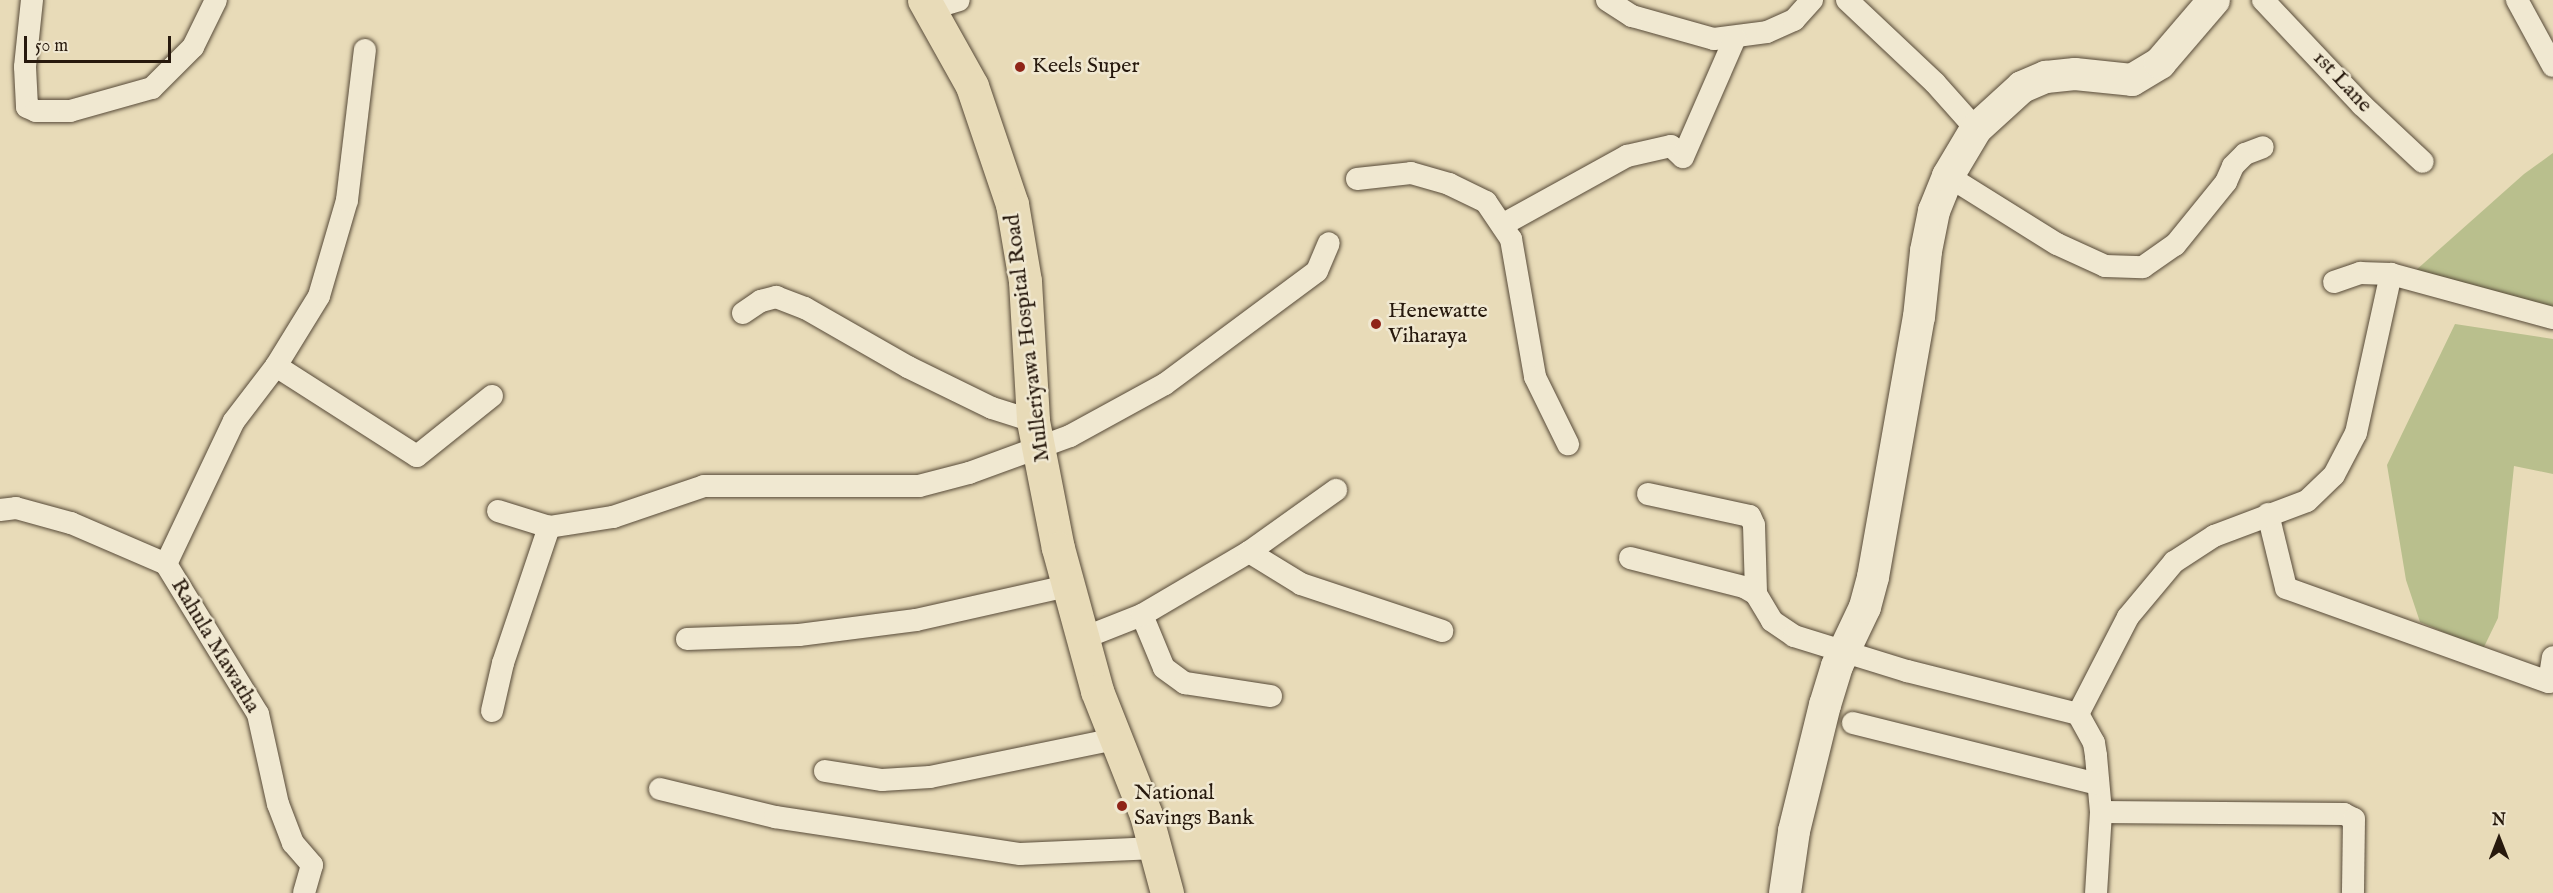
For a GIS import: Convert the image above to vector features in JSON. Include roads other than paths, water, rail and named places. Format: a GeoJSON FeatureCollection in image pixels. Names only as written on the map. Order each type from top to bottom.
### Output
{"type":"FeatureCollection","features":[{"type":"Feature","properties":{"kind":"main road","name":"Mulleriyawa Hospital Road"},"geometry":{"type":"LineString","coordinates":[[938,3],[972,86],[1012,204],[1025,281],[1036,435],[1067,586],[1081,639],[1155,848],[1167,893]]}},
{"type":"Feature","properties":{"kind":"street"},"geometry":{"type":"LineString","coordinates":[[32,0],[25,67],[27,107],[36,111],[70,111],[152,88],[193,47],[216,0]]}},
{"type":"Feature","properties":{"kind":"street"},"geometry":{"type":"LineString","coordinates":[[1607,0],[1632,16],[1714,39],[1767,32],[1794,20],[1812,0]]}},
{"type":"Feature","properties":{"kind":"street"},"geometry":{"type":"LineString","coordinates":[[1847,0],[1935,83],[1976,129]]}},
{"type":"Feature","properties":{"kind":"street"},"geometry":{"type":"LineString","coordinates":[[1785,893],[1805,781],[1837,666],[1865,607],[1873,576],[1919,317],[1926,251],[1934,211],[1948,176],[1976,129],[2007,98],[2046,77],[2075,74],[2117,81],[2142,75],[2160,63],[2214,0]]}},
{"type":"Feature","properties":{"kind":"street","name":"1st Lane"},"geometry":{"type":"LineString","coordinates":[[2263,0],[2362,105],[2423,162]]}},
{"type":"Feature","properties":{"kind":"street"},"geometry":{"type":"LineString","coordinates":[[2517,0],[2553,66]]}},
{"type":"Feature","properties":{"kind":"street"},"geometry":{"type":"LineString","coordinates":[[1502,225],[1627,156],[1671,146],[1683,157],[1735,38]]}},
{"type":"Feature","properties":{"kind":"street"},"geometry":{"type":"LineString","coordinates":[[166,564],[234,420],[276,366],[319,296],[340,231],[365,50]]}},
{"type":"Feature","properties":{"kind":"street"},"geometry":{"type":"LineString","coordinates":[[1948,176],[2057,244],[2104,266],[2143,267],[2175,245],[2226,182],[2233,166],[2246,154],[2263,147]]}},
{"type":"Feature","properties":{"kind":"street"},"geometry":{"type":"LineString","coordinates":[[1357,179],[1411,173],[1449,184],[1486,202],[1511,239],[1535,377],[1568,444]]}},
{"type":"Feature","properties":{"kind":"street"},"geometry":{"type":"LineString","coordinates":[[498,511],[549,527],[613,517],[704,486],[919,486],[1036,435],[1165,384],[1317,271],[1329,243]]}},
{"type":"Feature","properties":{"kind":"street"},"geometry":{"type":"LineString","coordinates":[[2334,282],[2360,273],[2391,274],[2553,318]]}},
{"type":"Feature","properties":{"kind":"street"},"geometry":{"type":"LineString","coordinates":[[2078,714],[2128,617],[2174,562],[2214,536],[2307,501],[2334,475],[2356,433],[2391,274]]}},
{"type":"Feature","properties":{"kind":"street"},"geometry":{"type":"LineString","coordinates":[[743,313],[761,301],[776,297],[796,305],[982,403],[1036,435]]}},
{"type":"Feature","properties":{"kind":"street"},"geometry":{"type":"LineString","coordinates":[[276,366],[417,456],[492,396]]}},
{"type":"Feature","properties":{"kind":"street"},"geometry":{"type":"LineString","coordinates":[[1081,639],[1142,615],[1249,552],[1336,490]]}},
{"type":"Feature","properties":{"kind":"street"},"geometry":{"type":"LineString","coordinates":[[1648,494],[1750,516],[1754,525],[1756,594],[1772,621],[1794,636],[1907,671],[2078,714],[2094,743],[2101,812],[2097,893]]}},
{"type":"Feature","properties":{"kind":"street","name":"Rahula Mawatha"},"geometry":{"type":"LineString","coordinates":[[0,510],[16,508],[71,523],[166,564],[258,714],[278,804],[293,843],[312,866],[304,893]]}},
{"type":"Feature","properties":{"kind":"street"},"geometry":{"type":"LineString","coordinates":[[2268,514],[2286,588],[2551,691],[2553,657]]}},
{"type":"Feature","properties":{"kind":"street"},"geometry":{"type":"LineString","coordinates":[[492,711],[503,663],[549,527]]}},
{"type":"Feature","properties":{"kind":"street"},"geometry":{"type":"LineString","coordinates":[[1249,552],[1301,584],[1442,631]]}},
{"type":"Feature","properties":{"kind":"street"},"geometry":{"type":"LineString","coordinates":[[1630,558],[1744,587],[1756,594]]}},
{"type":"Feature","properties":{"kind":"street"},"geometry":{"type":"LineString","coordinates":[[687,639],[799,635],[916,620],[1067,586]]}},
{"type":"Feature","properties":{"kind":"street"},"geometry":{"type":"LineString","coordinates":[[1142,615],[1164,669],[1185,683],[1271,696]]}},
{"type":"Feature","properties":{"kind":"street"},"geometry":{"type":"LineString","coordinates":[[1853,723],[2097,784]]}},
{"type":"Feature","properties":{"kind":"street"},"geometry":{"type":"LineString","coordinates":[[825,771],[882,780],[930,777],[1115,739]]}},
{"type":"Feature","properties":{"kind":"street"},"geometry":{"type":"LineString","coordinates":[[660,789],[775,817],[1020,854],[1155,848]]}},
{"type":"Feature","properties":{"kind":"street"},"geometry":{"type":"LineString","coordinates":[[2101,812],[2344,814],[2354,819],[2353,893]]}},
{"type":"Feature","properties":{"kind":"place","name":"Keels Super"},"geometry":{"type":"Point","coordinates":[1020,67]}},
{"type":"Feature","properties":{"kind":"place","name":"Henewatte Viharaya"},"geometry":{"type":"Point","coordinates":[1376,324]}},
{"type":"Feature","properties":{"kind":"place","name":"National Savings Bank"},"geometry":{"type":"Point","coordinates":[1122,806]}}]}
